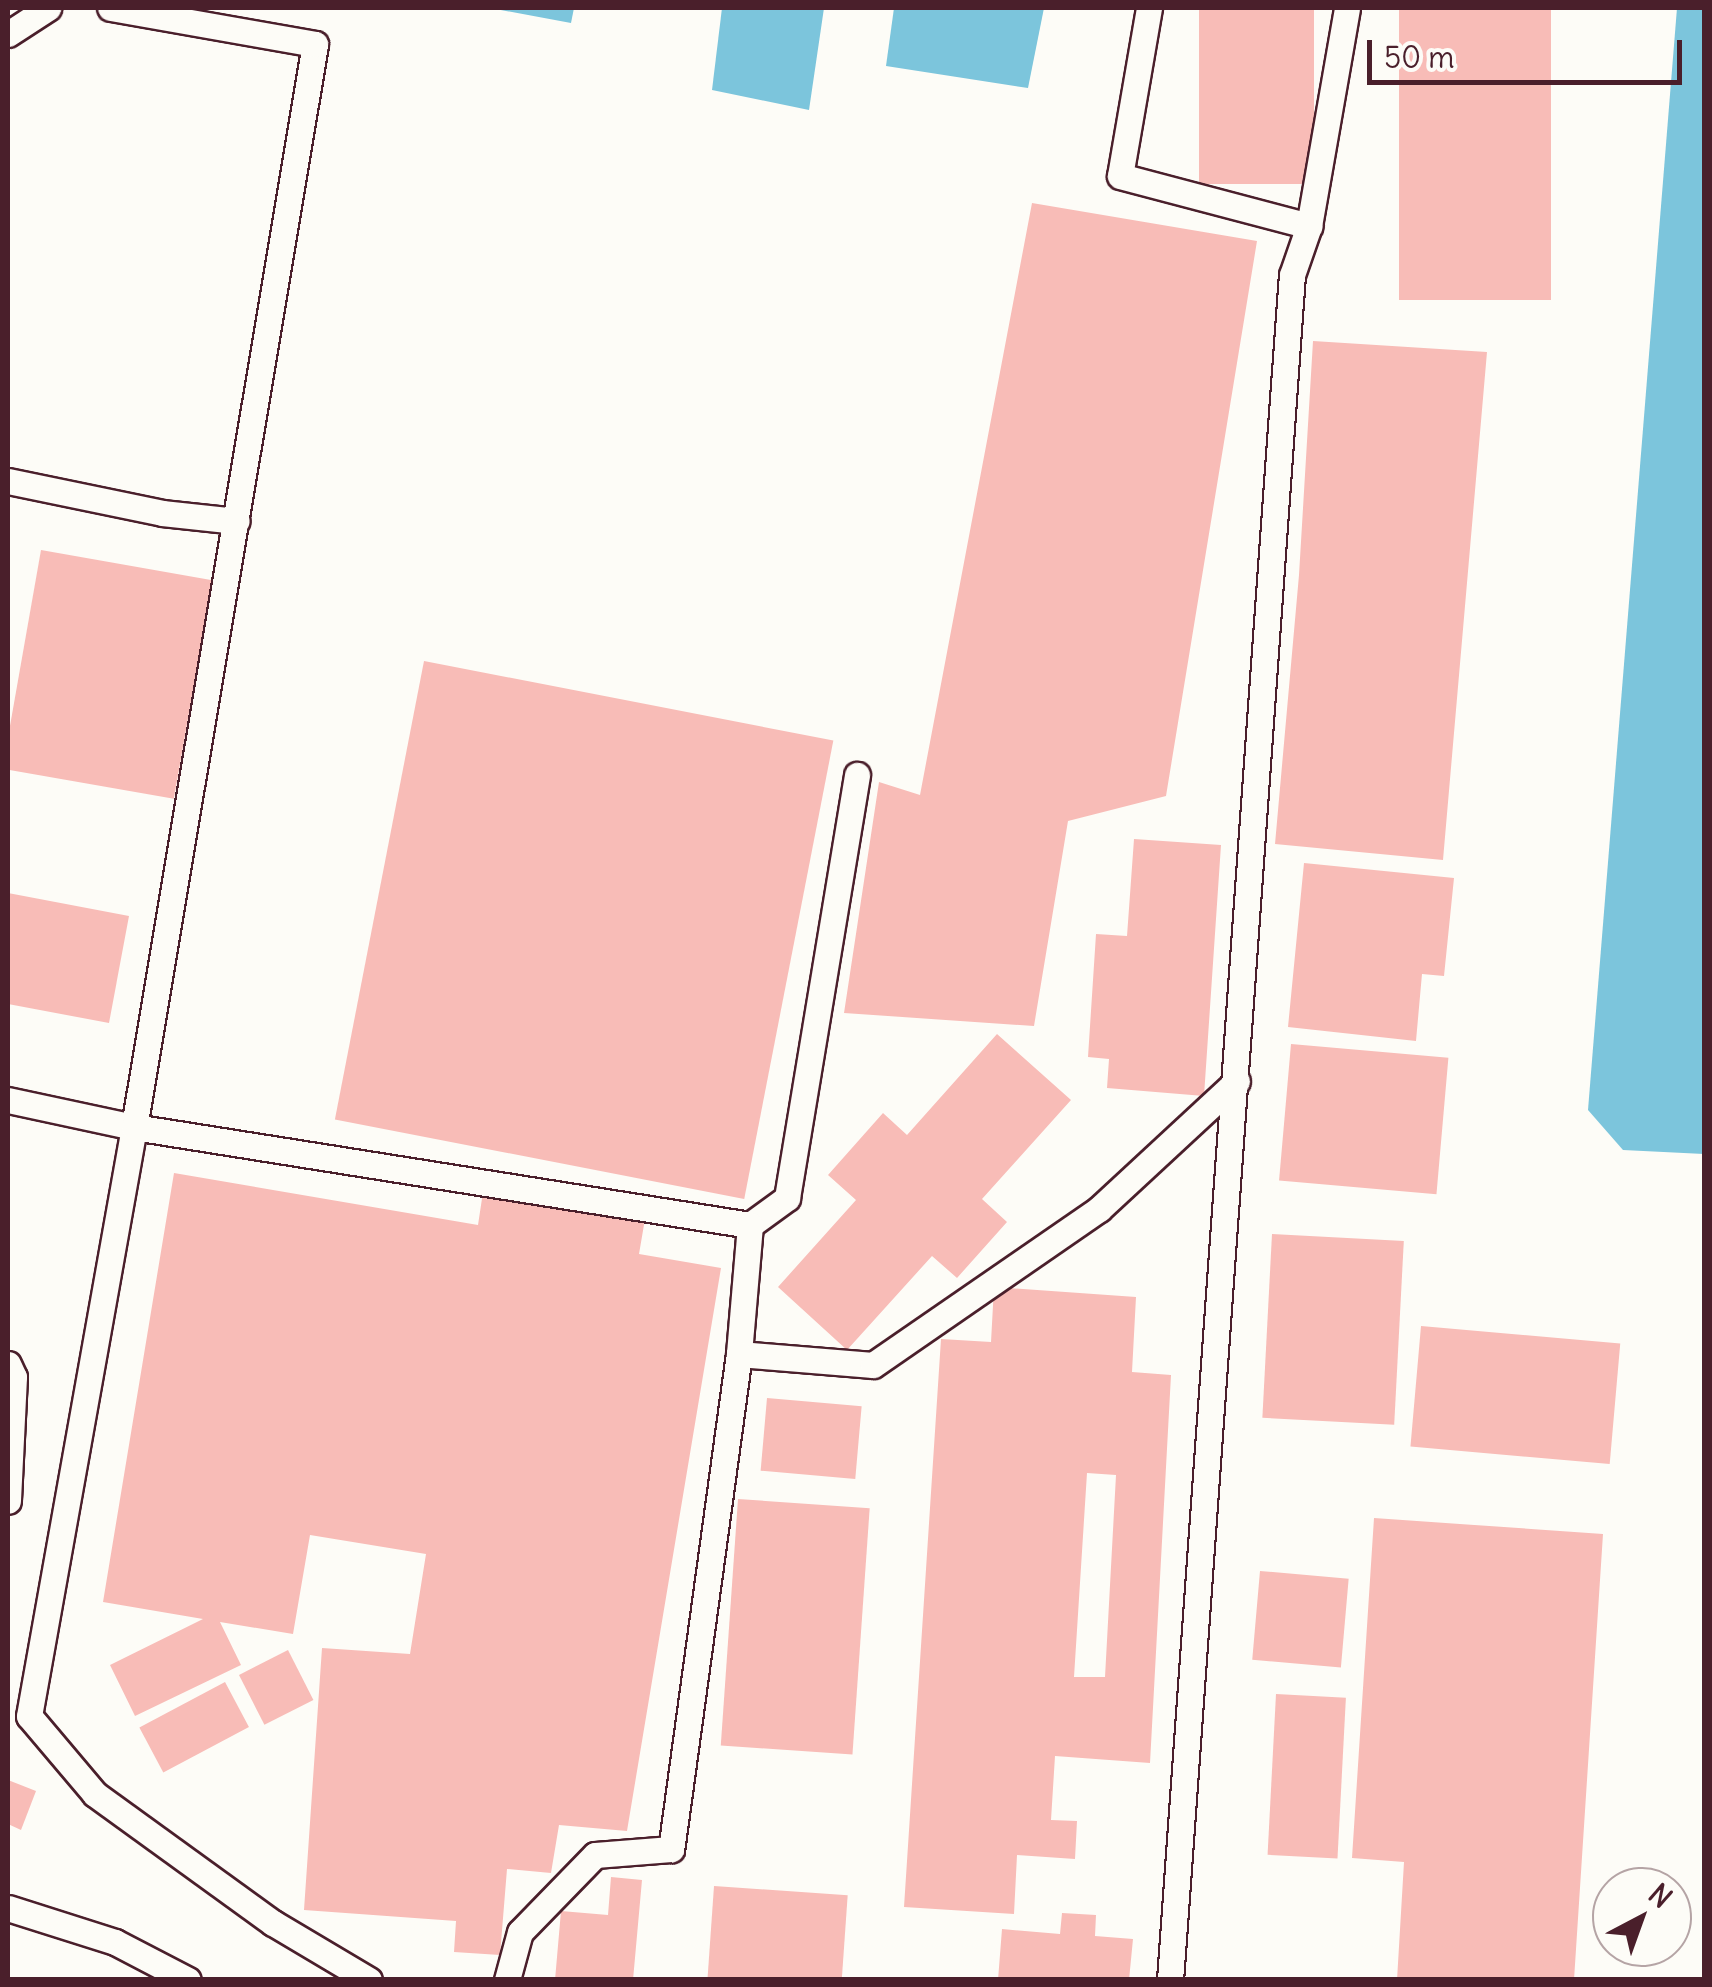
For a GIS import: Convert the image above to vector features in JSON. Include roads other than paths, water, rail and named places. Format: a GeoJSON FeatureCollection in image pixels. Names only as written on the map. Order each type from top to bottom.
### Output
{"type":"FeatureCollection","features":[{"type":"Feature","properties":{"kind":"lane"},"geometry":{"type":"LineString","coordinates":[[8,34],[48,8]]}},
{"type":"Feature","properties":{"kind":"lane"},"geometry":{"type":"LineString","coordinates":[[110,8],[315,44],[134,1127],[29,1716],[95,1794],[272,1922],[369,1980]]}},
{"type":"Feature","properties":{"kind":"lane"},"geometry":{"type":"LineString","coordinates":[[1149,8],[1120,176],[1309,226]]}},
{"type":"Feature","properties":{"kind":"lane"},"geometry":{"type":"LineString","coordinates":[[1170,1980],[1292,275],[1309,226],[1347,8]]}},
{"type":"Feature","properties":{"kind":"lane"},"geometry":{"type":"LineString","coordinates":[[8,481],[162,513],[237,521]]}},
{"type":"Feature","properties":{"kind":"lane"},"geometry":{"type":"LineString","coordinates":[[8,1100],[134,1127],[750,1225],[787,1198],[857,775]]}},
{"type":"Feature","properties":{"kind":"lane"},"geometry":{"type":"LineString","coordinates":[[739,1354],[874,1366],[1099,1209],[1237,1081]]}},
{"type":"Feature","properties":{"kind":"lane"},"geometry":{"type":"LineString","coordinates":[[508,1980],[520,1932],[596,1854],[671,1849],[739,1354],[750,1225]]}},
{"type":"Feature","properties":{"kind":"lane"},"geometry":{"type":"LineString","coordinates":[[8,1364],[14,1377],[8,1501]]}},
{"type":"Feature","properties":{"kind":"lane"},"geometry":{"type":"LineString","coordinates":[[8,1908],[114,1942],[188,1980]]}},
{"type":"Feature","properties":{"kind":"water"},"geometry":{"type":"Polygon","coordinates":[[[490,8],[574,8],[571,23],[490,8]]]}},
{"type":"Feature","properties":{"kind":"water"},"geometry":{"type":"Polygon","coordinates":[[[722,8],[824,8],[809,110],[712,90],[722,8]]]}},
{"type":"Feature","properties":{"kind":"water"},"geometry":{"type":"Polygon","coordinates":[[[894,8],[1044,8],[1028,88],[886,66],[894,8]]]}},
{"type":"Feature","properties":{"kind":"water"},"geometry":{"type":"Polygon","coordinates":[[[1677,8],[1704,8],[1704,1154],[1623,1150],[1588,1110],[1677,8]]]}}]}
